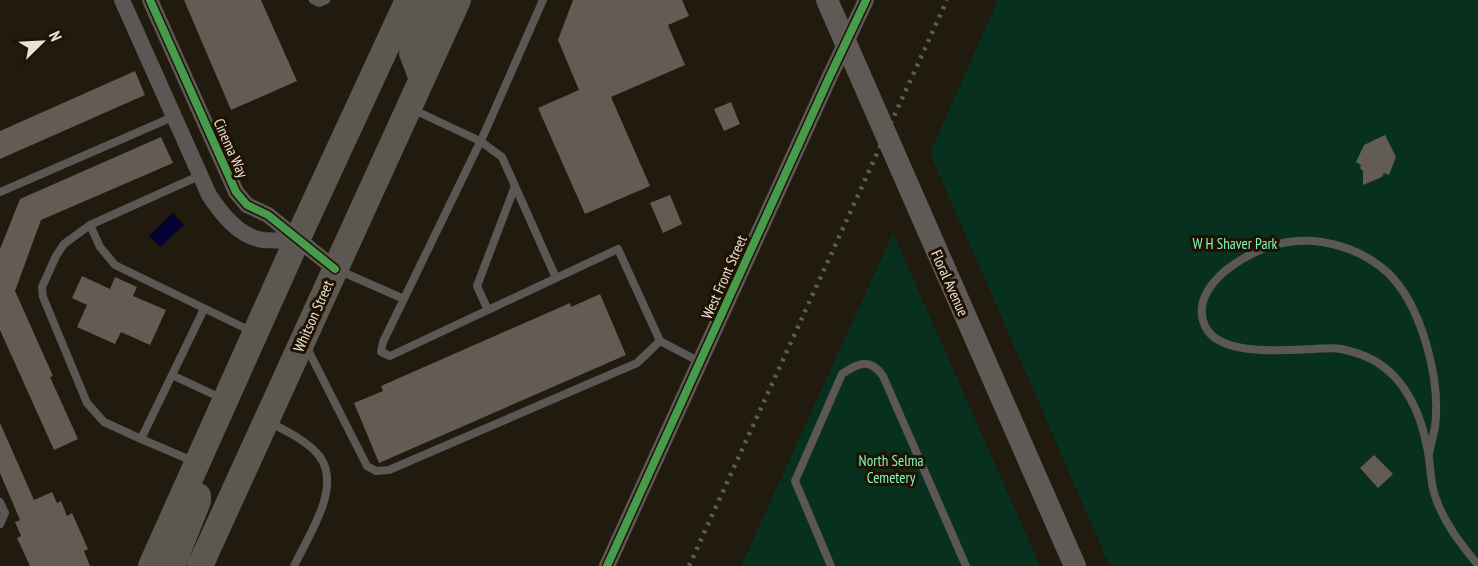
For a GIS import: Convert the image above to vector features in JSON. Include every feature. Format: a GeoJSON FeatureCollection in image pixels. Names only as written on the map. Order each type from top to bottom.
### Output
{"type":"FeatureCollection","features":[{"type":"Feature","properties":{"kind":"main road"},"geometry":{"type":"LineString","coordinates":[[151,566],[297,240],[408,0]]}},
{"type":"Feature","properties":{"kind":"main road"},"geometry":{"type":"LineString","coordinates":[[422,79],[412,53],[435,0]]}},
{"type":"Feature","properties":{"kind":"main road","name":"Whitson Street"},"geometry":{"type":"LineString","coordinates":[[200,566],[458,0]]}},
{"type":"Feature","properties":{"kind":"main road","name":"Floral Avenue"},"geometry":{"type":"LineString","coordinates":[[827,0],[1075,566]]}},
{"type":"Feature","properties":{"kind":"main road"},"geometry":{"type":"LineString","coordinates":[[172,566],[198,501],[198,463]]}},
{"type":"Feature","properties":{"kind":"street"},"geometry":{"type":"LineString","coordinates":[[122,0],[209,195],[218,209],[230,222],[261,240],[297,240]]}},
{"type":"Feature","properties":{"kind":"street","name":"Cinema Way"},"geometry":{"type":"LineString","coordinates":[[150,0],[236,192],[247,205],[268,215],[335,269]]}},
{"type":"Feature","properties":{"kind":"street","name":"West Front Street"},"geometry":{"type":"LineString","coordinates":[[608,566],[866,0]]}},
{"type":"Feature","properties":{"kind":"lane"},"geometry":{"type":"LineString","coordinates":[[313,0],[319,3],[326,0]]}},
{"type":"Feature","properties":{"kind":"lane"},"geometry":{"type":"LineString","coordinates":[[543,0],[480,141],[383,342],[381,352],[390,356],[618,249],[660,341],[700,363]]}},
{"type":"Feature","properties":{"kind":"lane"},"geometry":{"type":"LineString","coordinates":[[409,108],[480,141],[502,157],[556,278]]}},
{"type":"Feature","properties":{"kind":"lane"},"geometry":{"type":"LineString","coordinates":[[0,192],[175,116]]}},
{"type":"Feature","properties":{"kind":"lane"},"geometry":{"type":"LineString","coordinates":[[198,463],[104,422],[87,403],[43,297],[42,286],[64,244],[90,225],[201,175]]}},
{"type":"Feature","properties":{"kind":"lane"},"geometry":{"type":"LineString","coordinates":[[488,310],[477,286],[515,186]]}},
{"type":"Feature","properties":{"kind":"lane"},"geometry":{"type":"LineString","coordinates":[[90,225],[104,252],[115,265],[256,334]]}},
{"type":"Feature","properties":{"kind":"lane"},"geometry":{"type":"LineString","coordinates":[[1429,454],[1435,426],[1435,406],[1427,347],[1420,325],[1400,287],[1371,259],[1342,246],[1295,241],[1261,249],[1248,256],[1218,278],[1209,288],[1202,308],[1205,326],[1214,338],[1230,346],[1255,349],[1340,348],[1374,360],[1393,375],[1412,400],[1421,421],[1429,454],[1431,482],[1444,519],[1478,565]]}},
{"type":"Feature","properties":{"kind":"lane"},"geometry":{"type":"LineString","coordinates":[[335,269],[404,299]]}},
{"type":"Feature","properties":{"kind":"lane"},"geometry":{"type":"LineString","coordinates":[[141,439],[204,309]]}},
{"type":"Feature","properties":{"kind":"lane"},"geometry":{"type":"LineString","coordinates":[[303,339],[367,466],[376,471],[389,470],[637,363],[660,341]]}},
{"type":"Feature","properties":{"kind":"lane"},"geometry":{"type":"LineString","coordinates":[[831,566],[795,481],[842,374],[854,366],[867,363],[876,367],[883,376],[966,566]]}},
{"type":"Feature","properties":{"kind":"lane"},"geometry":{"type":"LineString","coordinates":[[171,375],[226,400]]}},
{"type":"Feature","properties":{"kind":"lane"},"geometry":{"type":"LineString","coordinates":[[266,420],[310,447],[319,456],[327,476],[326,497],[294,566]]}},
{"type":"Feature","properties":{"kind":"lane"},"geometry":{"type":"LineString","coordinates":[[0,502],[5,513],[0,524]]}},
{"type":"Feature","properties":{"kind":"green space","name":"W H Shaver Park"},"geometry":{"type":"Polygon","coordinates":[[[998,0],[1478,0],[1478,566],[1111,566],[1102,552],[930,153],[998,0]]]}},
{"type":"Feature","properties":{"kind":"green space","name":"North Selma Cemetery"},"geometry":{"type":"Polygon","coordinates":[[[893,233],[1040,566],[741,566],[893,233]]]}},
{"type":"Feature","properties":{"kind":"shaded area"},"geometry":{"type":"Polygon","coordinates":[[[173,213],[184,225],[160,247],[149,236],[173,213]]]}},
{"type":"Feature","properties":{"kind":"building"},"geometry":{"type":"Polygon","coordinates":[[[184,0],[261,0],[297,81],[231,110],[184,0]]]}},
{"type":"Feature","properties":{"kind":"building"},"geometry":{"type":"Polygon","coordinates":[[[573,0],[682,0],[689,16],[668,25],[685,65],[611,97],[650,186],[585,214],[538,108],[579,90],[558,40],[573,0]]]}},
{"type":"Feature","properties":{"kind":"building"},"geometry":{"type":"Polygon","coordinates":[[[135,71],[145,95],[0,159],[0,131],[135,71]]]}},
{"type":"Feature","properties":{"kind":"building"},"geometry":{"type":"Polygon","coordinates":[[[731,102],[740,124],[724,131],[714,109],[731,102]]]}},
{"type":"Feature","properties":{"kind":"building"},"geometry":{"type":"Polygon","coordinates":[[[1385,135],[1396,157],[1389,175],[1384,173],[1382,177],[1363,185],[1363,171],[1360,168],[1361,165],[1356,162],[1364,145],[1385,135]]]}},
{"type":"Feature","properties":{"kind":"building"},"geometry":{"type":"Polygon","coordinates":[[[161,137],[173,163],[41,220],[15,291],[78,439],[54,450],[0,330],[0,249],[20,199],[161,137]]]}},
{"type":"Feature","properties":{"kind":"building"},"geometry":{"type":"Polygon","coordinates":[[[670,195],[682,224],[663,233],[650,203],[670,195]]]}},
{"type":"Feature","properties":{"kind":"building"},"geometry":{"type":"Polygon","coordinates":[[[82,276],[110,289],[115,277],[137,287],[133,296],[166,310],[150,345],[121,332],[115,344],[77,327],[87,305],[72,298],[82,276]]]}},
{"type":"Feature","properties":{"kind":"building"},"geometry":{"type":"Polygon","coordinates":[[[600,294],[626,355],[379,463],[354,403],[383,391],[381,386],[570,303],[571,307],[600,294]]]}},
{"type":"Feature","properties":{"kind":"building"},"geometry":{"type":"Polygon","coordinates":[[[0,423],[34,500],[52,492],[57,503],[61,501],[67,516],[72,513],[88,549],[84,551],[90,566],[30,566],[17,538],[21,536],[15,522],[20,520],[0,473],[0,423]]]}},
{"type":"Feature","properties":{"kind":"building"},"geometry":{"type":"Polygon","coordinates":[[[1374,455],[1393,474],[1378,488],[1360,468],[1374,455]]]}},
{"type":"Feature","properties":{"kind":"railway"},"geometry":{"type":"LineString","coordinates":[[689,566],[947,0]]}},
{"type":"Feature","properties":{"kind":"cycle path"},"geometry":{"type":"LineString","coordinates":[[150,0],[236,192],[247,205],[268,215],[335,269]]}},
{"type":"Feature","properties":{"kind":"cycle path"},"geometry":{"type":"LineString","coordinates":[[607,566],[866,0]]}}]}
